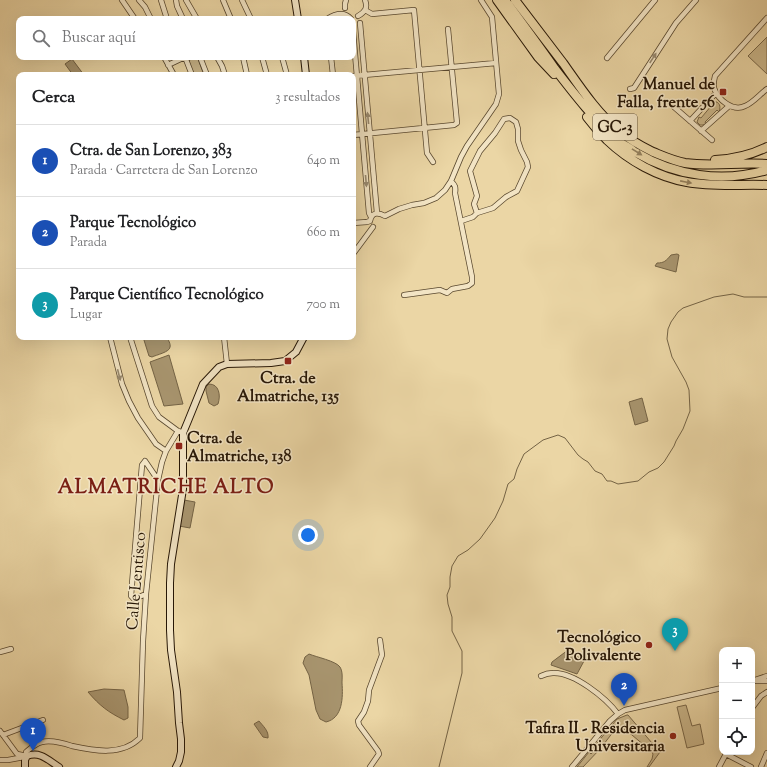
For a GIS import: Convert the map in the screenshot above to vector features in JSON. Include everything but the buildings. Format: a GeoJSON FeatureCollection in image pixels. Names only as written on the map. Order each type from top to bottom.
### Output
{"type":"FeatureCollection","features":[{"type":"Feature","properties":{"kind":"highway"},"geometry":{"type":"LineString","coordinates":[[497,0],[538,57],[560,82]]}},
{"type":"Feature","properties":{"kind":"highway","name":"GC-3"},"geometry":{"type":"LineString","coordinates":[[505,0],[544,53],[560,82],[580,109],[608,141],[638,164],[670,178],[688,182],[712,185],[767,185]]}},
{"type":"Feature","properties":{"kind":"highway","name":"GC-3"},"geometry":{"type":"LineString","coordinates":[[515,0],[596,106],[618,131],[628,138],[663,156],[683,162],[702,165],[743,163],[766,168]]}},
{"type":"Feature","properties":{"kind":"highway"},"geometry":{"type":"LineString","coordinates":[[521,0],[598,104],[620,126],[643,142],[664,152],[684,158],[703,160],[734,158],[767,147]]}},
{"type":"Feature","properties":{"kind":"highway"},"geometry":{"type":"LineString","coordinates":[[544,53],[581,102],[598,121],[621,142],[645,158],[657,164],[690,174],[712,176],[745,175],[766,168]]}},
{"type":"Feature","properties":{"kind":"main road"},"geometry":{"type":"LineString","coordinates":[[295,0],[298,16]]}},
{"type":"Feature","properties":{"kind":"main road"},"geometry":{"type":"LineString","coordinates":[[304,60],[306,72]]}},
{"type":"Feature","properties":{"kind":"main road"},"geometry":{"type":"LineString","coordinates":[[176,767],[181,752],[181,739],[170,630],[170,583],[171,564],[183,489],[181,432],[188,421],[203,384],[219,367],[227,364],[271,363],[285,361],[296,352],[302,340]]}},
{"type":"Feature","properties":{"kind":"main road"},"geometry":{"type":"LineString","coordinates":[[25,767],[25,760],[27,756],[35,754],[59,767]]}},
{"type":"Feature","properties":{"kind":"street"},"geometry":{"type":"LineString","coordinates":[[122,0],[133,16]]}},
{"type":"Feature","properties":{"kind":"street"},"geometry":{"type":"LineString","coordinates":[[139,0],[150,16]]}},
{"type":"Feature","properties":{"kind":"street"},"geometry":{"type":"LineString","coordinates":[[144,0],[145,7]]}},
{"type":"Feature","properties":{"kind":"street"},"geometry":{"type":"LineString","coordinates":[[161,0],[166,16]]}},
{"type":"Feature","properties":{"kind":"street"},"geometry":{"type":"LineString","coordinates":[[176,0],[182,16]]}},
{"type":"Feature","properties":{"kind":"street"},"geometry":{"type":"LineString","coordinates":[[186,0],[194,16]]}},
{"type":"Feature","properties":{"kind":"street"},"geometry":{"type":"LineString","coordinates":[[223,0],[230,16]]}},
{"type":"Feature","properties":{"kind":"street"},"geometry":{"type":"LineString","coordinates":[[242,0],[250,16]]}},
{"type":"Feature","properties":{"kind":"street"},"geometry":{"type":"LineString","coordinates":[[345,8],[346,0]]}},
{"type":"Feature","properties":{"kind":"street"},"geometry":{"type":"LineString","coordinates":[[358,16],[363,14],[365,10],[365,0]]}},
{"type":"Feature","properties":{"kind":"street"},"geometry":{"type":"LineString","coordinates":[[356,224],[370,221],[373,214],[377,213],[385,216],[399,209],[424,203],[436,198],[445,190],[451,181],[467,146],[496,104],[499,94],[492,17],[481,0]]}},
{"type":"Feature","properties":{"kind":"street"},"geometry":{"type":"LineString","coordinates":[[607,58],[654,0]]}},
{"type":"Feature","properties":{"kind":"street"},"geometry":{"type":"LineString","coordinates":[[630,89],[634,88],[676,23],[696,0]]}},
{"type":"Feature","properties":{"kind":"street"},"geometry":{"type":"LineString","coordinates":[[365,10],[372,14],[414,10],[427,153],[433,162]]}},
{"type":"Feature","properties":{"kind":"street"},"geometry":{"type":"LineString","coordinates":[[334,16],[339,14],[345,14],[348,16]]}},
{"type":"Feature","properties":{"kind":"street"},"geometry":{"type":"LineString","coordinates":[[767,18],[716,76],[714,84],[716,93],[721,99],[729,106],[737,109],[746,106],[767,89]]}},
{"type":"Feature","properties":{"kind":"street"},"geometry":{"type":"LineString","coordinates":[[360,23],[377,213]]}},
{"type":"Feature","properties":{"kind":"street"},"geometry":{"type":"LineString","coordinates":[[356,135],[454,125],[457,123],[448,28]]}},
{"type":"Feature","properties":{"kind":"street"},"geometry":{"type":"LineString","coordinates":[[166,60],[172,72]]}},
{"type":"Feature","properties":{"kind":"street"},"geometry":{"type":"LineString","coordinates":[[168,65],[175,60]]}},
{"type":"Feature","properties":{"kind":"street"},"geometry":{"type":"LineString","coordinates":[[186,60],[191,72]]}},
{"type":"Feature","properties":{"kind":"street"},"geometry":{"type":"LineString","coordinates":[[201,60],[206,72]]}},
{"type":"Feature","properties":{"kind":"street"},"geometry":{"type":"LineString","coordinates":[[219,60],[224,72]]}},
{"type":"Feature","properties":{"kind":"street"},"geometry":{"type":"LineString","coordinates":[[244,60],[247,72]]}},
{"type":"Feature","properties":{"kind":"street"},"geometry":{"type":"LineString","coordinates":[[263,60],[266,72]]}},
{"type":"Feature","properties":{"kind":"street"},"geometry":{"type":"LineString","coordinates":[[283,60],[286,72]]}},
{"type":"Feature","properties":{"kind":"street"},"geometry":{"type":"LineString","coordinates":[[331,60],[333,72]]}},
{"type":"Feature","properties":{"kind":"street"},"geometry":{"type":"LineString","coordinates":[[354,60],[355,72]]}},
{"type":"Feature","properties":{"kind":"street"},"geometry":{"type":"LineString","coordinates":[[356,76],[496,62]]}},
{"type":"Feature","properties":{"kind":"street"},"geometry":{"type":"LineString","coordinates":[[356,84],[369,213],[371,217]]}},
{"type":"Feature","properties":{"kind":"street"},"geometry":{"type":"LineString","coordinates":[[690,121],[716,93]]}},
{"type":"Feature","properties":{"kind":"street"},"geometry":{"type":"LineString","coordinates":[[674,106],[712,140]]}},
{"type":"Feature","properties":{"kind":"street"},"geometry":{"type":"LineString","coordinates":[[701,130],[729,106]]}},
{"type":"Feature","properties":{"kind":"street"},"geometry":{"type":"LineString","coordinates":[[461,221],[473,217],[477,213],[493,208],[506,197],[517,192],[528,167],[518,141],[518,129],[516,122],[510,118],[504,119],[480,151],[470,171],[477,196],[474,204],[477,213]]}},
{"type":"Feature","properties":{"kind":"street"},"geometry":{"type":"LineString","coordinates":[[404,295],[440,290],[447,293],[452,289],[468,286],[472,283],[455,193],[456,188],[455,184],[451,181]]}},
{"type":"Feature","properties":{"kind":"street"},"geometry":{"type":"LineString","coordinates":[[356,250],[373,227]]}},
{"type":"Feature","properties":{"kind":"street"},"geometry":{"type":"LineString","coordinates":[[111,340],[122,384],[129,401],[138,418],[156,444],[166,452]]}},
{"type":"Feature","properties":{"kind":"street"},"geometry":{"type":"LineString","coordinates":[[131,340],[152,406],[159,417],[181,432]]}},
{"type":"Feature","properties":{"kind":"street"},"geometry":{"type":"LineString","coordinates":[[224,340],[227,364]]}},
{"type":"Feature","properties":{"kind":"street","name":"Calle Lentisco"},"geometry":{"type":"LineString","coordinates":[[27,756],[26,752],[39,742],[62,743],[90,750],[102,751],[119,750],[134,744],[140,738],[146,594],[158,480],[166,452],[181,432]]}},
{"type":"Feature","properties":{"kind":"street"},"geometry":{"type":"LineString","coordinates":[[146,594],[134,599],[130,596],[142,465],[145,461],[158,480]]}},
{"type":"Feature","properties":{"kind":"street"},"geometry":{"type":"LineString","coordinates":[[370,767],[379,754],[359,725],[358,721],[364,712],[368,701],[369,690],[382,655],[380,640]]}},
{"type":"Feature","properties":{"kind":"street"},"geometry":{"type":"LineString","coordinates":[[0,652],[11,649]]}},
{"type":"Feature","properties":{"kind":"street"},"geometry":{"type":"LineString","coordinates":[[541,676],[555,672],[572,677],[597,694],[618,714]]}},
{"type":"Feature","properties":{"kind":"street"},"geometry":{"type":"LineString","coordinates":[[755,680],[767,676]]}},
{"type":"Feature","properties":{"kind":"street"},"geometry":{"type":"LineString","coordinates":[[755,681],[767,681]]}},
{"type":"Feature","properties":{"kind":"street"},"geometry":{"type":"LineString","coordinates":[[572,767],[610,721],[625,710],[719,689]]}},
{"type":"Feature","properties":{"kind":"street"},"geometry":{"type":"LineString","coordinates":[[755,703],[767,692]]}},
{"type":"Feature","properties":{"kind":"street"},"geometry":{"type":"LineString","coordinates":[[27,756],[17,754],[1,733],[43,720]]}},
{"type":"Feature","properties":{"kind":"street"},"geometry":{"type":"LineString","coordinates":[[761,767],[767,753]]}},
{"type":"Feature","properties":{"kind":"street"},"geometry":{"type":"LineString","coordinates":[[719,767],[725,755]]}},
{"type":"Feature","properties":{"kind":"street"},"geometry":{"type":"LineString","coordinates":[[730,755],[751,767]]}},
{"type":"Feature","properties":{"kind":"street"},"geometry":{"type":"LineString","coordinates":[[0,760],[27,756]]}},
{"type":"Feature","properties":{"kind":"shaded area"},"geometry":{"type":"Polygon","coordinates":[[[767,37],[767,74],[748,56],[767,37]]]}},
{"type":"Feature","properties":{"kind":"shaded area"},"geometry":{"type":"Polygon","coordinates":[[[73,60],[82,72],[71,72],[65,64],[73,60]]]}},
{"type":"Feature","properties":{"kind":"shaded area"},"geometry":{"type":"Polygon","coordinates":[[[190,60],[198,60],[203,72],[193,72],[189,63],[190,60]]]}},
{"type":"Feature","properties":{"kind":"shaded area"},"geometry":{"type":"Polygon","coordinates":[[[713,101],[717,102],[719,105],[719,112],[717,110],[705,122],[706,124],[700,125],[697,122],[699,117],[701,118],[712,105],[710,103],[713,101]]]}},
{"type":"Feature","properties":{"kind":"shaded area"},"geometry":{"type":"Polygon","coordinates":[[[671,255],[679,255],[676,272],[655,266],[657,263],[661,263],[668,259],[671,255]]]}},
{"type":"Feature","properties":{"kind":"shaded area"},"geometry":{"type":"Polygon","coordinates":[[[144,340],[168,340],[170,345],[169,349],[152,357],[149,356],[144,340]]]}},
{"type":"Feature","properties":{"kind":"shaded area"},"geometry":{"type":"Polygon","coordinates":[[[169,355],[183,404],[164,406],[150,362],[169,355]]]}},
{"type":"Feature","properties":{"kind":"shaded area"},"geometry":{"type":"Polygon","coordinates":[[[209,384],[212,384],[217,388],[219,394],[218,404],[214,406],[209,403],[206,391],[206,387],[209,384]]]}},
{"type":"Feature","properties":{"kind":"shaded area"},"geometry":{"type":"Polygon","coordinates":[[[642,398],[648,421],[635,425],[629,402],[642,398]]]}},
{"type":"Feature","properties":{"kind":"shaded area"},"geometry":{"type":"Polygon","coordinates":[[[184,500],[195,502],[190,528],[179,526],[184,500]]]}},
{"type":"Feature","properties":{"kind":"shaded area"},"geometry":{"type":"Polygon","coordinates":[[[568,650],[584,661],[577,674],[551,665],[552,662],[568,650]]]}},
{"type":"Feature","properties":{"kind":"shaded area"},"geometry":{"type":"Polygon","coordinates":[[[309,654],[326,659],[338,665],[342,671],[341,706],[336,716],[332,720],[326,722],[320,719],[316,710],[309,675],[303,663],[305,657],[309,654]]]}},
{"type":"Feature","properties":{"kind":"shaded area"},"geometry":{"type":"Polygon","coordinates":[[[104,689],[124,690],[128,707],[128,718],[124,720],[109,711],[100,705],[88,692],[104,689]]]}},
{"type":"Feature","properties":{"kind":"shaded area"},"geometry":{"type":"Polygon","coordinates":[[[686,705],[692,726],[700,724],[704,744],[687,748],[677,707],[686,705]]]}},
{"type":"Feature","properties":{"kind":"shaded area"},"geometry":{"type":"Polygon","coordinates":[[[627,715],[652,743],[655,744],[660,752],[649,767],[647,767],[653,754],[651,751],[626,730],[617,727],[600,749],[583,767],[577,767],[589,752],[591,754],[594,751],[592,749],[617,719],[627,715]]]}},
{"type":"Feature","properties":{"kind":"shaded area"},"geometry":{"type":"Polygon","coordinates":[[[259,721],[267,731],[268,738],[263,737],[254,724],[259,721]]]}},
{"type":"Feature","properties":{"kind":"waterway"},"geometry":{"type":"LineString","coordinates":[[439,767],[462,673],[462,651],[452,631],[452,617],[447,595],[450,587],[452,566],[458,556],[468,550],[480,539],[495,518],[503,501],[508,484],[514,479],[524,454],[543,440],[558,435],[565,438],[578,455],[588,462],[595,471],[602,474],[607,481],[618,484],[638,481],[649,472],[658,468],[664,462],[683,429],[690,411],[689,390],[672,357],[667,339],[668,329],[678,312],[683,308],[714,297],[733,294],[744,297],[767,297]]}},
{"type":"Feature","properties":{"kind":"place","name":"Manuel de Falla, frente 56"},"geometry":{"type":"Point","coordinates":[723,92]}},
{"type":"Feature","properties":{"kind":"place","name":"Ctra. de Almatriche, 135"},"geometry":{"type":"Point","coordinates":[288,361]}},
{"type":"Feature","properties":{"kind":"place","name":"Ctra. de Almatriche, 138"},"geometry":{"type":"Point","coordinates":[179,446]}},
{"type":"Feature","properties":{"kind":"place","name":"Tecnológico Polivalente"},"geometry":{"type":"Point","coordinates":[649,645]}},
{"type":"Feature","properties":{"kind":"place","name":"Parque Científico Tecnológico"},"geometry":{"type":"Point","coordinates":[675,651]}},
{"type":"Feature","properties":{"kind":"place","name":"Parque Tecnológico"},"geometry":{"type":"Point","coordinates":[624,706]}},
{"type":"Feature","properties":{"kind":"place","name":"Tafira II - Residencia Universitaria"},"geometry":{"type":"Point","coordinates":[673,736]}},
{"type":"Feature","properties":{"kind":"place","name":"Ctra. de San Lorenzo, 383"},"geometry":{"type":"Point","coordinates":[33,751]}},
{"type":"Feature","properties":{"kind":"district","name":"ALMATRICHE ALTO"},"geometry":{"type":"Point","coordinates":[166,486]}}]}
